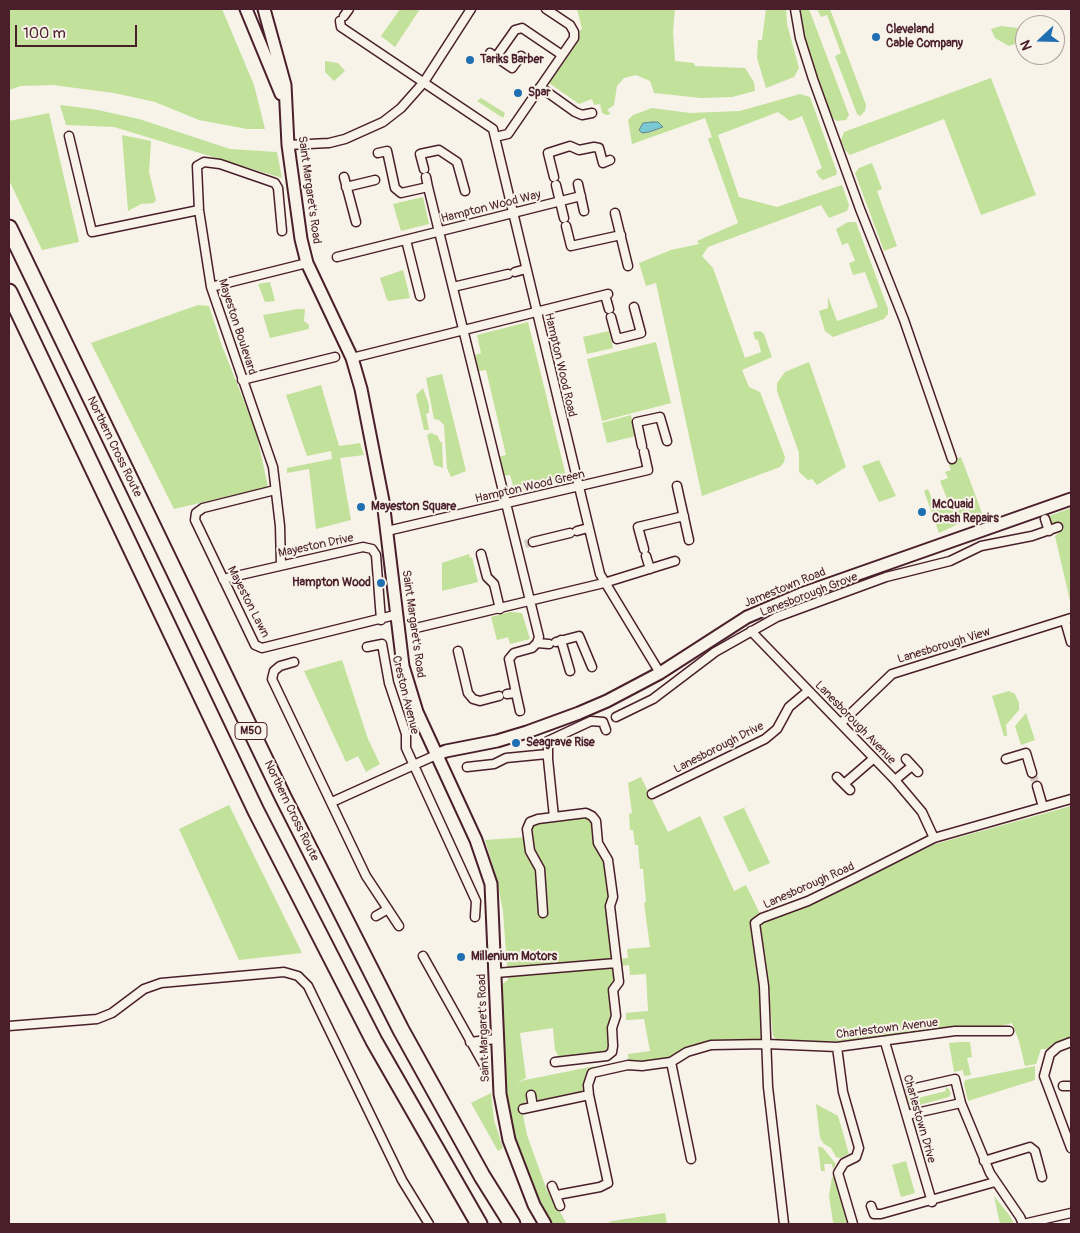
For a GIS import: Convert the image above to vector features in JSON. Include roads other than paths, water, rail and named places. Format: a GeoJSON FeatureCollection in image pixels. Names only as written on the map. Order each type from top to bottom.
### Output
{"type":"FeatureCollection","features":[{"type":"Feature","properties":{"kind":"highway","name":"Northern Cross Route"},"geometry":{"type":"LineString","coordinates":[[9,228],[279,788],[397,1022],[482,1176],[512,1224]]}},
{"type":"Feature","properties":{"kind":"highway","name":"M50"},"geometry":{"type":"LineString","coordinates":[[9,292],[256,812],[374,1041],[479,1224]]}},
{"type":"Feature","properties":{"kind":"main road","name":"Saint Margaret's Road"},"geometry":{"type":"LineString","coordinates":[[246,9],[285,107]]}},
{"type":"Feature","properties":{"kind":"main road","name":"Saint Margaret's Road"},"geometry":{"type":"LineString","coordinates":[[264,9],[285,85],[288,145],[301,239],[307,263],[352,358],[373,446],[387,531],[402,666],[409,690],[436,755],[485,862],[493,900],[496,1039],[500,1094],[509,1140],[534,1205],[545,1224]]}},
{"type":"Feature","properties":{"kind":"main road","name":"Jamestown Road"},"geometry":{"type":"LineString","coordinates":[[436,755],[527,732],[607,701],[660,673],[747,617],[801,594],[1071,499]]}},
{"type":"Feature","properties":{"kind":"street","name":"Hampton Wood Road"},"geometry":{"type":"LineString","coordinates":[[348,9],[342,18],[341,26],[493,129],[577,487],[600,574],[660,673]]}},
{"type":"Feature","properties":{"kind":"street"},"geometry":{"type":"LineString","coordinates":[[288,145],[329,143],[364,132],[383,122],[401,108],[424,82],[471,9]]}},
{"type":"Feature","properties":{"kind":"street"},"geometry":{"type":"LineString","coordinates":[[495,137],[508,134],[574,38],[574,32],[570,25],[546,9]]}},
{"type":"Feature","properties":{"kind":"street"},"geometry":{"type":"LineString","coordinates":[[795,9],[800,38],[813,79],[860,209],[904,320],[952,460]]}},
{"type":"Feature","properties":{"kind":"street"},"geometry":{"type":"LineString","coordinates":[[520,56],[512,68],[493,55],[515,30],[522,28],[562,55]]}},
{"type":"Feature","properties":{"kind":"street"},"geometry":{"type":"LineString","coordinates":[[528,43],[533,36]]}},
{"type":"Feature","properties":{"kind":"street"},"geometry":{"type":"LineString","coordinates":[[540,87],[575,112],[582,115],[592,113]]}},
{"type":"Feature","properties":{"kind":"street"},"geometry":{"type":"LineString","coordinates":[[69,136],[92,232],[199,210]]}},
{"type":"Feature","properties":{"kind":"street"},"geometry":{"type":"LineString","coordinates":[[610,160],[603,162],[599,148],[594,147],[579,150],[570,146],[548,153],[571,246],[620,235]]}},
{"type":"Feature","properties":{"kind":"street"},"geometry":{"type":"LineString","coordinates":[[465,191],[457,162],[439,150],[420,154],[505,504],[525,544],[529,602],[539,637],[537,643],[532,648],[514,653],[509,659],[520,710]]}},
{"type":"Feature","properties":{"kind":"street"},"geometry":{"type":"LineString","coordinates":[[378,153],[386,151],[395,188],[401,193],[428,188]]}},
{"type":"Feature","properties":{"kind":"street","name":"Mayeston Boulevard"},"geometry":{"type":"LineString","coordinates":[[281,565],[280,526],[273,467],[211,287],[199,210],[197,166],[204,162],[220,164],[269,179],[275,183],[278,188],[282,231]]}},
{"type":"Feature","properties":{"kind":"street"},"geometry":{"type":"LineString","coordinates":[[346,187],[392,176]]}},
{"type":"Feature","properties":{"kind":"street"},"geometry":{"type":"LineString","coordinates":[[344,177],[356,222]]}},
{"type":"Feature","properties":{"kind":"street"},"geometry":{"type":"LineString","coordinates":[[578,184],[584,211]]}},
{"type":"Feature","properties":{"kind":"street","name":"Hampton Wood Way"},"geometry":{"type":"LineString","coordinates":[[337,257],[581,196]]}},
{"type":"Feature","properties":{"kind":"street"},"geometry":{"type":"LineString","coordinates":[[615,213],[628,266]]}},
{"type":"Feature","properties":{"kind":"street"},"geometry":{"type":"LineString","coordinates":[[406,240],[420,296]]}},
{"type":"Feature","properties":{"kind":"street"},"geometry":{"type":"LineString","coordinates":[[211,287],[307,263]]}},
{"type":"Feature","properties":{"kind":"street"},"geometry":{"type":"LineString","coordinates":[[453,287],[526,269]]}},
{"type":"Feature","properties":{"kind":"street"},"geometry":{"type":"LineString","coordinates":[[352,358],[607,294],[616,339],[641,333],[634,307]]}},
{"type":"Feature","properties":{"kind":"street"},"geometry":{"type":"LineString","coordinates":[[242,380],[335,358]]}},
{"type":"Feature","properties":{"kind":"street","name":"Hampton Wood Green"},"geometry":{"type":"LineString","coordinates":[[387,531],[648,470],[637,422],[660,417],[667,441]]}},
{"type":"Feature","properties":{"kind":"street"},"geometry":{"type":"LineString","coordinates":[[676,486],[689,540]]}},
{"type":"Feature","properties":{"kind":"street","name":"Mayeston Lawn"},"geometry":{"type":"LineString","coordinates":[[275,490],[202,508],[196,513],[195,520],[255,645],[262,648],[396,615]]}},
{"type":"Feature","properties":{"kind":"street"},"geometry":{"type":"LineString","coordinates":[[650,569],[638,527],[684,516]]}},
{"type":"Feature","properties":{"kind":"street"},"geometry":{"type":"LineString","coordinates":[[1045,519],[1049,531]]}},
{"type":"Feature","properties":{"kind":"street","name":"Lanesborough Grove"},"geometry":{"type":"LineString","coordinates":[[620,705],[620,715],[653,699],[716,652],[777,617],[886,577],[950,560],[997,542],[1032,536],[1058,527]]}},
{"type":"Feature","properties":{"kind":"street"},"geometry":{"type":"LineString","coordinates":[[525,544],[588,528]]}},
{"type":"Feature","properties":{"kind":"street","name":"Mayeston Drive"},"geometry":{"type":"LineString","coordinates":[[223,579],[364,547],[372,549],[376,554],[381,620]]}},
{"type":"Feature","properties":{"kind":"street"},"geometry":{"type":"LineString","coordinates":[[481,554],[487,578],[494,584],[500,609]]}},
{"type":"Feature","properties":{"kind":"street"},"geometry":{"type":"LineString","coordinates":[[416,628],[604,583],[675,561]]}},
{"type":"Feature","properties":{"kind":"street"},"geometry":{"type":"LineString","coordinates":[[1068,620],[1071,642]]}},
{"type":"Feature","properties":{"kind":"street","name":"Lanesborough View"},"geometry":{"type":"LineString","coordinates":[[841,723],[892,674],[1068,620]]}},
{"type":"Feature","properties":{"kind":"street","name":"Lanesborough Avenue"},"geometry":{"type":"LineString","coordinates":[[750,631],[895,780],[922,812],[934,838]]}},
{"type":"Feature","properties":{"kind":"street"},"geometry":{"type":"LineString","coordinates":[[537,643],[556,642],[579,636],[592,666]]}},
{"type":"Feature","properties":{"kind":"street"},"geometry":{"type":"LineString","coordinates":[[556,642],[570,671]]}},
{"type":"Feature","properties":{"kind":"street","name":"Creston Avenue"},"geometry":{"type":"LineString","coordinates":[[367,647],[382,644],[389,683],[406,734],[406,748],[412,765]]}},
{"type":"Feature","properties":{"kind":"street"},"geometry":{"type":"LineString","coordinates":[[458,651],[468,693],[473,699],[480,701],[516,692]]}},
{"type":"Feature","properties":{"kind":"street"},"geometry":{"type":"LineString","coordinates":[[294,662],[280,666],[274,671],[272,679],[366,876],[399,926]]}},
{"type":"Feature","properties":{"kind":"street","name":"Lanesborough Drive"},"geometry":{"type":"LineString","coordinates":[[652,794],[765,739],[777,729],[789,707],[808,691]]}},
{"type":"Feature","properties":{"kind":"street"},"geometry":{"type":"LineString","coordinates":[[554,817],[547,744],[550,739],[591,721],[603,722],[606,730]]}},
{"type":"Feature","properties":{"kind":"street"},"geometry":{"type":"LineString","coordinates":[[1006,759],[1026,753],[1032,773]]}},
{"type":"Feature","properties":{"kind":"street"},"geometry":{"type":"LineString","coordinates":[[467,767],[494,764],[506,758],[547,754]]}},
{"type":"Feature","properties":{"kind":"street"},"geometry":{"type":"LineString","coordinates":[[332,802],[436,755]]}},
{"type":"Feature","properties":{"kind":"street"},"geometry":{"type":"LineString","coordinates":[[837,778],[847,787],[873,759]]}},
{"type":"Feature","properties":{"kind":"street"},"geometry":{"type":"LineString","coordinates":[[906,759],[918,772]]}},
{"type":"Feature","properties":{"kind":"street"},"geometry":{"type":"LineString","coordinates":[[412,765],[476,901],[475,917]]}},
{"type":"Feature","properties":{"kind":"street"},"geometry":{"type":"LineString","coordinates":[[895,780],[912,766]]}},
{"type":"Feature","properties":{"kind":"street"},"geometry":{"type":"LineString","coordinates":[[1037,786],[1043,807]]}},
{"type":"Feature","properties":{"kind":"street","name":"Lanesborough Road"},"geometry":{"type":"LineString","coordinates":[[784,1224],[768,1087],[764,986],[755,923],[762,918],[842,884],[934,838],[1071,799]]}},
{"type":"Feature","properties":{"kind":"street"},"geometry":{"type":"LineString","coordinates":[[542,913],[540,869],[530,851],[527,829],[530,822],[538,818],[586,813],[596,821],[598,844],[608,860],[612,897],[610,906],[619,982],[613,990],[616,1016],[612,1028],[612,1052],[607,1056],[555,1062]]}},
{"type":"Feature","properties":{"kind":"street"},"geometry":{"type":"LineString","coordinates":[[376,916],[388,909]]}},
{"type":"Feature","properties":{"kind":"street"},"geometry":{"type":"LineString","coordinates":[[424,956],[484,1065]]}},
{"type":"Feature","properties":{"kind":"street"},"geometry":{"type":"LineString","coordinates":[[496,973],[616,963]]}},
{"type":"Feature","properties":{"kind":"street"},"geometry":{"type":"LineString","coordinates":[[9,1026],[97,1019],[112,1013],[144,989],[161,982],[284,972],[298,976],[308,986],[402,1180],[429,1224]]}},
{"type":"Feature","properties":{"kind":"street","name":"Charlestown Avenue"},"geometry":{"type":"LineString","coordinates":[[589,1095],[588,1085],[592,1073],[628,1065],[642,1066],[671,1062],[687,1052],[711,1046],[767,1044],[837,1047],[956,1031],[1009,1031]]}},
{"type":"Feature","properties":{"kind":"street"},"geometry":{"type":"LineString","coordinates":[[470,1042],[496,1039]]}},
{"type":"Feature","properties":{"kind":"street","name":"Charlestown Drive"},"geometry":{"type":"LineString","coordinates":[[885,1042],[932,1202]]}},
{"type":"Feature","properties":{"kind":"street"},"geometry":{"type":"LineString","coordinates":[[1071,1042],[1058,1047],[1050,1054],[1046,1064],[1046,1084],[1071,1148]]}},
{"type":"Feature","properties":{"kind":"street"},"geometry":{"type":"LineString","coordinates":[[837,1047],[843,1092],[859,1148],[856,1157],[844,1163],[838,1173],[853,1224]]}},
{"type":"Feature","properties":{"kind":"street"},"geometry":{"type":"LineString","coordinates":[[671,1062],[690,1159]]}},
{"type":"Feature","properties":{"kind":"street"},"geometry":{"type":"LineString","coordinates":[[911,1089],[955,1078],[961,1103],[984,1161],[995,1182],[1023,1224],[1071,1213]]}},
{"type":"Feature","properties":{"kind":"street"},"geometry":{"type":"LineString","coordinates":[[1062,1086],[1071,1086]]}},
{"type":"Feature","properties":{"kind":"street"},"geometry":{"type":"LineString","coordinates":[[531,1095],[533,1107]]}},
{"type":"Feature","properties":{"kind":"street"},"geometry":{"type":"LineString","coordinates":[[524,1109],[589,1095],[608,1183],[600,1188],[557,1195]]}},
{"type":"Feature","properties":{"kind":"street"},"geometry":{"type":"LineString","coordinates":[[907,1115],[961,1103]]}},
{"type":"Feature","properties":{"kind":"street"},"geometry":{"type":"LineString","coordinates":[[588,1135],[598,1133]]}},
{"type":"Feature","properties":{"kind":"street"},"geometry":{"type":"LineString","coordinates":[[984,1161],[1030,1147],[1035,1151],[1042,1177]]}},
{"type":"Feature","properties":{"kind":"street"},"geometry":{"type":"LineString","coordinates":[[871,1206],[874,1214],[881,1214],[932,1202],[995,1182]]}},
{"type":"Feature","properties":{"kind":"street"},"geometry":{"type":"LineString","coordinates":[[552,1186],[560,1206]]}},
{"type":"Feature","properties":{"kind":"water"},"geometry":{"type":"Polygon","coordinates":[[[658,122],[663,127],[642,133],[639,130],[643,123],[658,122]]]}},
{"type":"Feature","properties":{"kind":"tunnel"},"geometry":{"type":"LineString","coordinates":[[525,544],[533,542]]}},
{"type":"Feature","properties":{"kind":"tunnel"},"geometry":{"type":"LineString","coordinates":[[1032,773],[1037,786]]}},
{"type":"Feature","properties":{"kind":"place","name":"Cleveland Cable Company"},"geometry":{"type":"Point","coordinates":[876,37]}},
{"type":"Feature","properties":{"kind":"place","name":"Tariks Barber"},"geometry":{"type":"Point","coordinates":[470,60]}},
{"type":"Feature","properties":{"kind":"place","name":"Spar"},"geometry":{"type":"Point","coordinates":[518,93]}},
{"type":"Feature","properties":{"kind":"place","name":"Mayeston Square"},"geometry":{"type":"Point","coordinates":[361,507]}},
{"type":"Feature","properties":{"kind":"place","name":"McQuaid Crash Repairs"},"geometry":{"type":"Point","coordinates":[922,512]}},
{"type":"Feature","properties":{"kind":"place","name":"Hampton Wood"},"geometry":{"type":"Point","coordinates":[381,583]}},
{"type":"Feature","properties":{"kind":"place","name":"Seagrave Rise"},"geometry":{"type":"Point","coordinates":[516,743]}},
{"type":"Feature","properties":{"kind":"place","name":"Millenium Motors"},"geometry":{"type":"Point","coordinates":[461,957]}}]}
